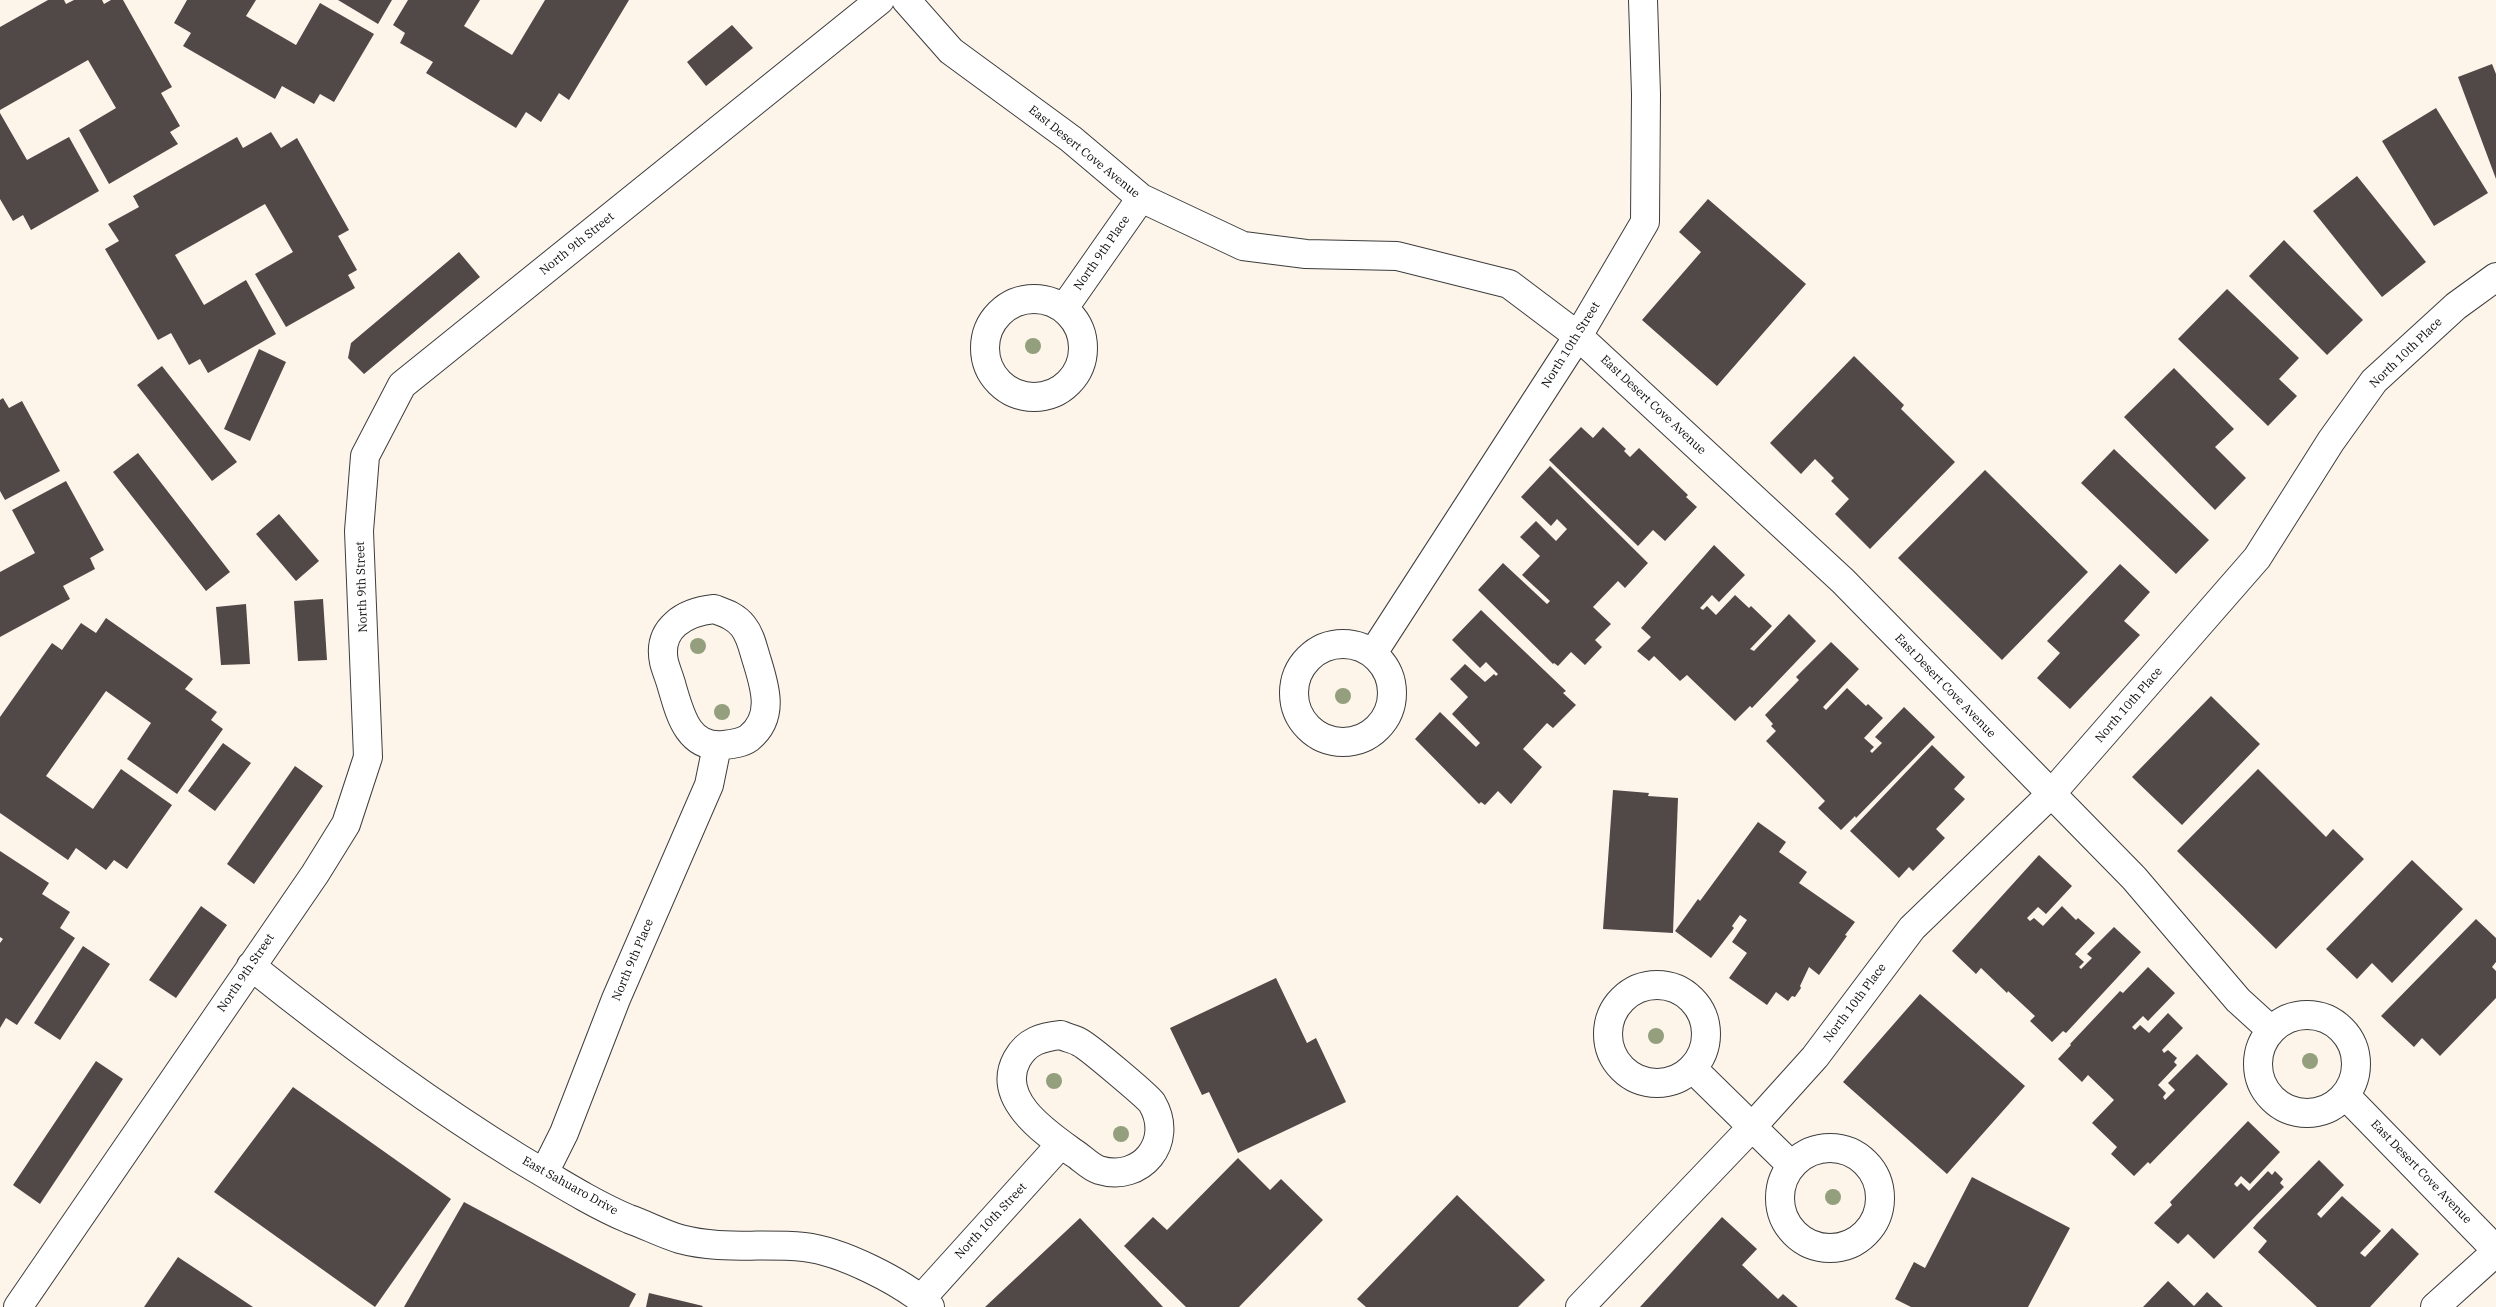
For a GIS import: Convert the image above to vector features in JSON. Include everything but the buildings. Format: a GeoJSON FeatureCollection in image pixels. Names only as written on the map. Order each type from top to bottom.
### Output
{"type":"FeatureCollection","features":[{"type":"Feature","properties":{"kind":"street","name":"North 9th Street"},"geometry":{"type":"LineString","coordinates":[[18,1307],[315,874],[346,824],[368,757],[360,531],[365,456],[402,385],[880,0]]}},
{"type":"Feature","properties":{"kind":"street","name":"East Desert Cove Avenue"},"geometry":{"type":"LineString","coordinates":[[906,0],[951,51],[1072,139],[1141,198],[1243,246],[1306,254],[1397,256],[1509,284],[1578,336],[1843,581],[2134,878],[2238,1000],[2271,1030]]}},
{"type":"Feature","properties":{"kind":"street","name":"North 10th Street"},"geometry":{"type":"LineString","coordinates":[[1373,653],[1578,336],[1645,222],[1646,94],[1643,0]]}},
{"type":"Feature","properties":{"kind":"street","name":"North 9th Place"},"geometry":{"type":"LineString","coordinates":[[1064,308],[1141,198]]}},
{"type":"Feature","properties":{"kind":"street","name":"North 10th Place"},"geometry":{"type":"LineString","coordinates":[[1580,1307],[1751,1128],[1815,1057],[1912,928],[2051,794],[2257,558],[2331,442],[2374,381],[2456,306],[2496,277]]}},
{"type":"Feature","properties":{"kind":"street"},"geometry":{"type":"LineString","coordinates":[[714,609],[733,616],[750,637],[767,695],[766,710],[759,727],[749,738],[736,744],[717,746],[701,741],[689,732],[682,721],[664,661],[666,637],[673,626],[685,616],[696,611],[714,609]]}},
{"type":"Feature","properties":{"kind":"street","name":"North 9th Place"},"geometry":{"type":"LineString","coordinates":[[544,1173],[564,1133],[616,998],[709,785],[717,746]]}},
{"type":"Feature","properties":{"kind":"street","name":"East Sahuaro Drive"},"geometry":{"type":"LineString","coordinates":[[251,966],[401,1080],[469,1128],[544,1173],[627,1218],[681,1239],[727,1245],[806,1248],[853,1261],[900,1285],[925,1303]]}},
{"type":"Feature","properties":{"kind":"street"},"geometry":{"type":"LineString","coordinates":[[2312,1015],[2326,1019],[2340,1027],[2349,1038],[2355,1052],[2356,1067],[2353,1082],[2345,1095],[2335,1105],[2322,1111],[2301,1112],[2281,1106],[2270,1096],[2258,1070],[2258,1056],[2263,1042],[2271,1030],[2283,1021],[2297,1016],[2312,1015]]}},
{"type":"Feature","properties":{"kind":"street"},"geometry":{"type":"LineString","coordinates":[[1061,1036],[1080,1042],[1150,1101],[1159,1123],[1159,1138],[1152,1155],[1142,1165],[1129,1172],[1110,1174],[1094,1169],[1061,1144],[1023,1110],[1016,1100],[1012,1087],[1012,1074],[1021,1052],[1032,1042],[1044,1037],[1061,1036]]}},
{"type":"Feature","properties":{"kind":"street"},"geometry":{"type":"LineString","coordinates":[[1692,1068],[1751,1128],[1791,1165]]}},
{"type":"Feature","properties":{"kind":"street","name":"East Desert Cove Avenue"},"geometry":{"type":"LineString","coordinates":[[2345,1095],[2496,1251]]}},
{"type":"Feature","properties":{"kind":"street","name":"North 10th Street"},"geometry":{"type":"LineString","coordinates":[[925,1303],[1061,1144]]}},
{"type":"Feature","properties":{"kind":"street"},"geometry":{"type":"LineString","coordinates":[[2435,1307],[2496,1251]]}}]}
